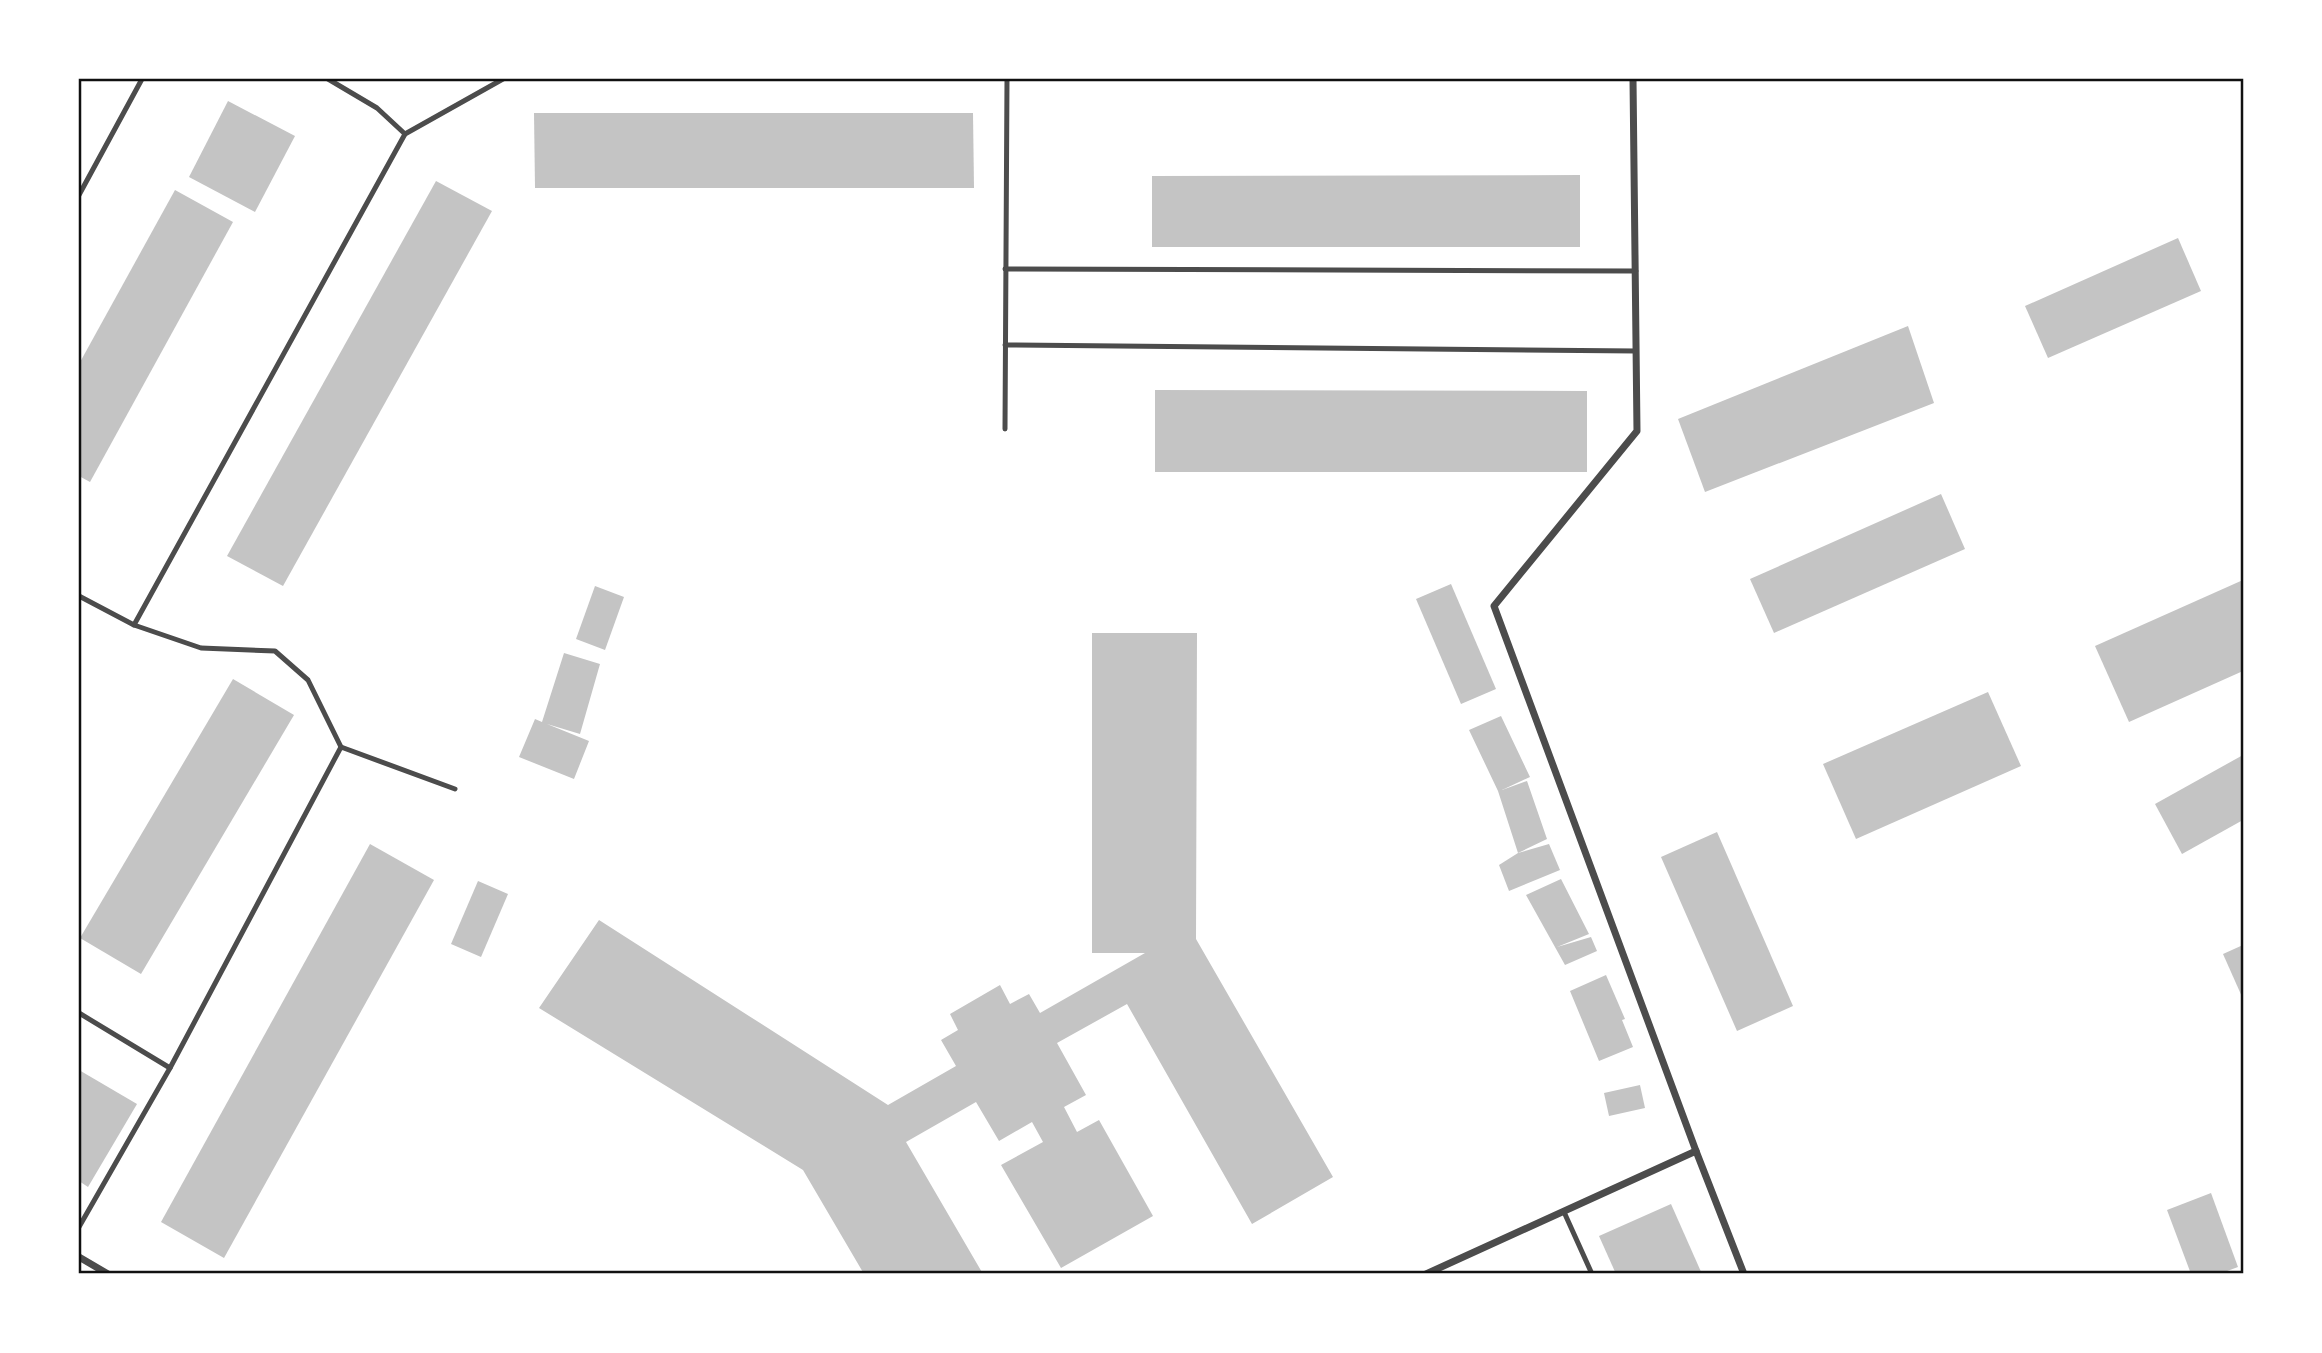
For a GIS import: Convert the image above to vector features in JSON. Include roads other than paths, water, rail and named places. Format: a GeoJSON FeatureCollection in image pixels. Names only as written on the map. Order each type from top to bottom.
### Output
{"type":"FeatureCollection","features":[{"type":"Feature","properties":{"kind":"street"},"geometry":{"type":"LineString","coordinates":[[1633,79],[1637,431],[1494,606],[1744,1274]]}},
{"type":"Feature","properties":{"kind":"street"},"geometry":{"type":"LineString","coordinates":[[1426,1274],[1696,1151]]}},
{"type":"Feature","properties":{"kind":"street"},"geometry":{"type":"LineString","coordinates":[[79,1257],[108,1274]]}},
{"type":"Feature","properties":{"kind":"lane"},"geometry":{"type":"LineString","coordinates":[[79,195],[142,79]]}},
{"type":"Feature","properties":{"kind":"lane"},"geometry":{"type":"LineString","coordinates":[[328,79],[377,108],[405,134]]}},
{"type":"Feature","properties":{"kind":"lane"},"geometry":{"type":"LineString","coordinates":[[134,625],[405,134],[503,79]]}},
{"type":"Feature","properties":{"kind":"lane"},"geometry":{"type":"LineString","coordinates":[[1005,429],[1007,79]]}},
{"type":"Feature","properties":{"kind":"lane"},"geometry":{"type":"LineString","coordinates":[[1005,270],[1636,271]]}},
{"type":"Feature","properties":{"kind":"lane"},"geometry":{"type":"LineString","coordinates":[[1005,345],[1636,351]]}},
{"type":"Feature","properties":{"kind":"lane"},"geometry":{"type":"LineString","coordinates":[[79,596],[134,625],[201,648],[275,652],[309,680],[341,747],[455,789]]}},
{"type":"Feature","properties":{"kind":"lane"},"geometry":{"type":"LineString","coordinates":[[79,1227],[170,1068],[341,747]]}},
{"type":"Feature","properties":{"kind":"lane"},"geometry":{"type":"LineString","coordinates":[[79,1013],[170,1068]]}},
{"type":"Feature","properties":{"kind":"lane"},"geometry":{"type":"LineString","coordinates":[[1564,1212],[1592,1274]]}}]}
